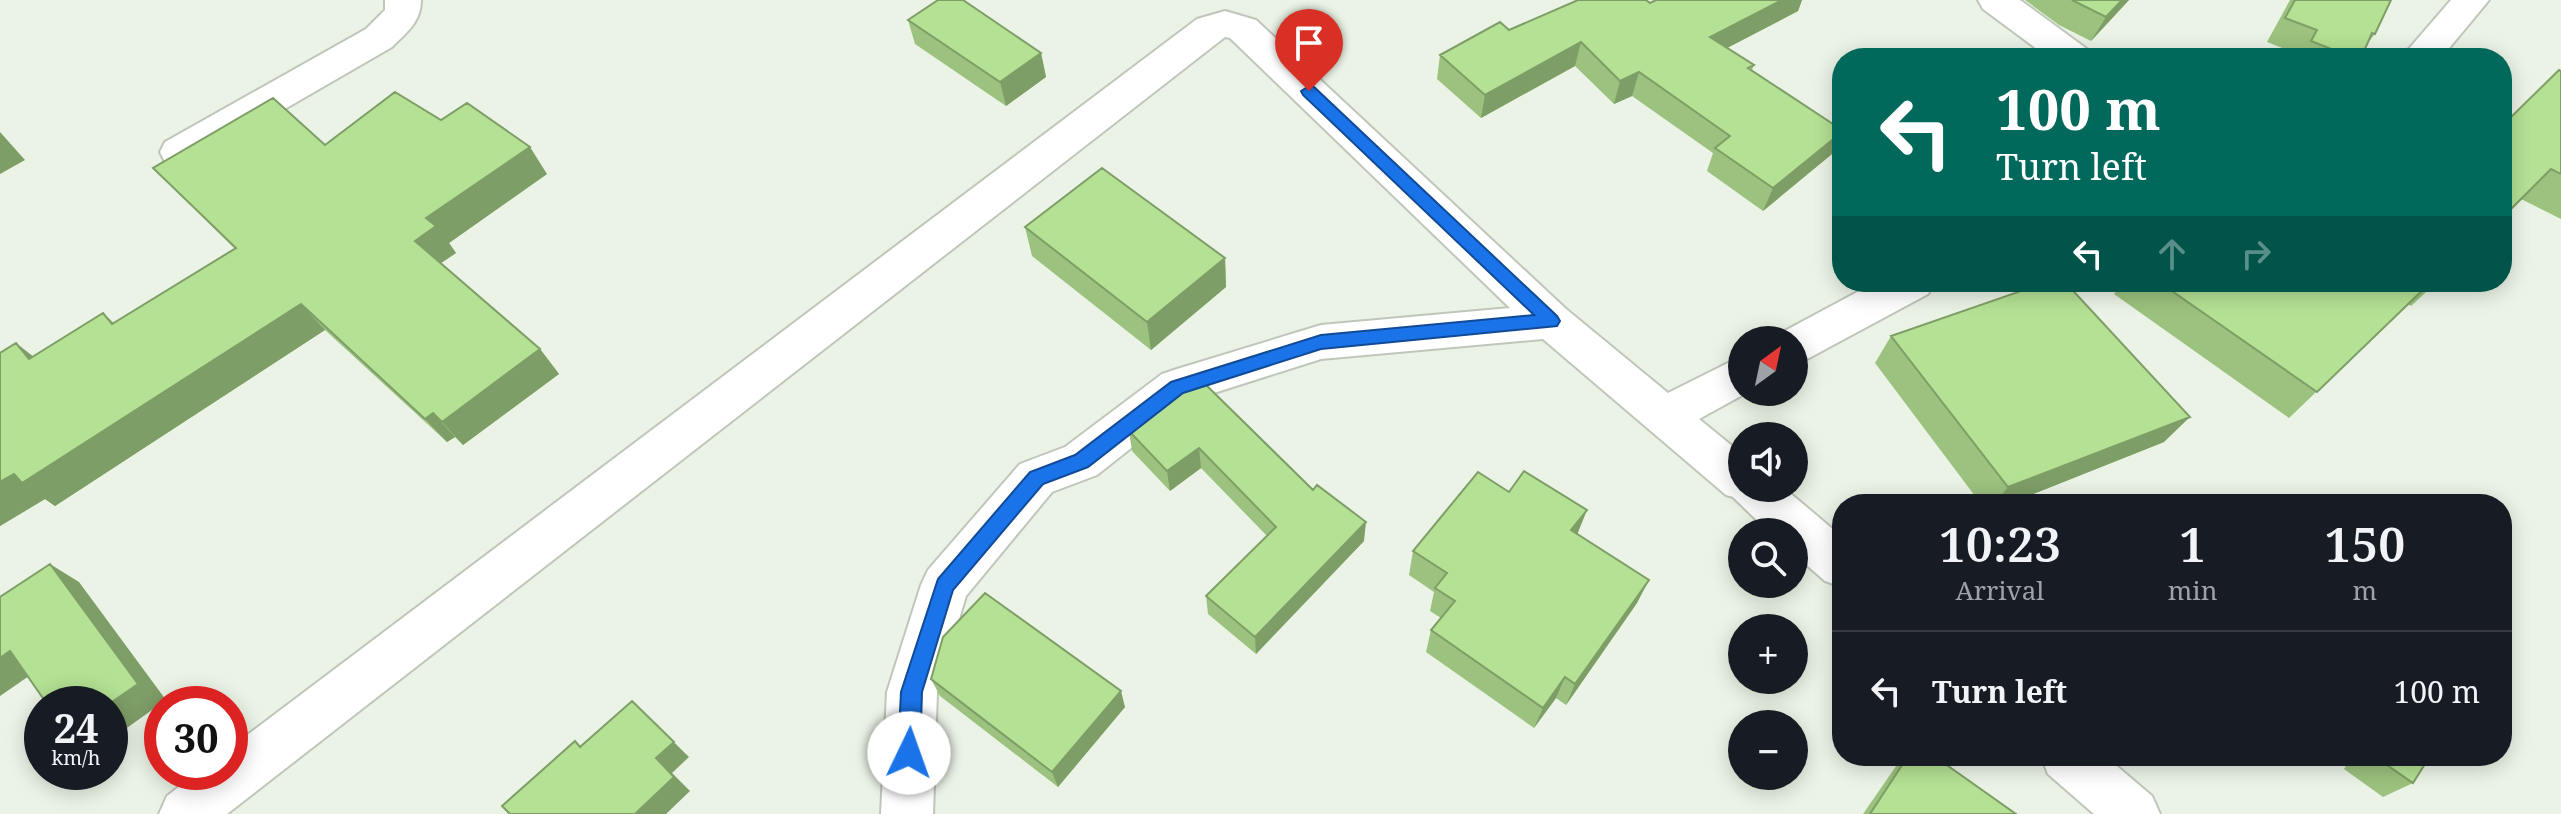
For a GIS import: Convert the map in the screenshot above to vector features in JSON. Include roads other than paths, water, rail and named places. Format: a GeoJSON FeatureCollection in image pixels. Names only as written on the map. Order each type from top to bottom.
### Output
{"type":"FeatureCollection","features":[{"type":"Feature","properties":{"kind":"street"},"geometry":{"type":"LineString","coordinates":[[179,152],[379,38],[403,14],[403,0]]}},
{"type":"Feature","properties":{"kind":"street"},"geometry":{"type":"LineString","coordinates":[[1996,0],[2061,48]]}},
{"type":"Feature","properties":{"kind":"street"},"geometry":{"type":"LineString","coordinates":[[2429,48],[2471,0]]}},
{"type":"Feature","properties":{"kind":"street"},"geometry":{"type":"LineString","coordinates":[[185,814],[1210,28],[1225,24],[1243,29],[1551,321],[1728,469]]}},
{"type":"Feature","properties":{"kind":"street"},"geometry":{"type":"LineString","coordinates":[[1808,338],[1894,292]]}},
{"type":"Feature","properties":{"kind":"street"},"geometry":{"type":"LineString","coordinates":[[907,814],[912,692],[945,585],[1036,478],[1081,461],[1177,387],[1307,346],[1321,342],[1551,321]]}},
{"type":"Feature","properties":{"kind":"street"},"geometry":{"type":"LineString","coordinates":[[1666,415],[1728,382]]}},
{"type":"Feature","properties":{"kind":"street"},"geometry":{"type":"LineString","coordinates":[[1767,502],[1832,557]]}},
{"type":"Feature","properties":{"kind":"street"},"geometry":{"type":"LineString","coordinates":[[2078,766],[2134,814]]}}]}
